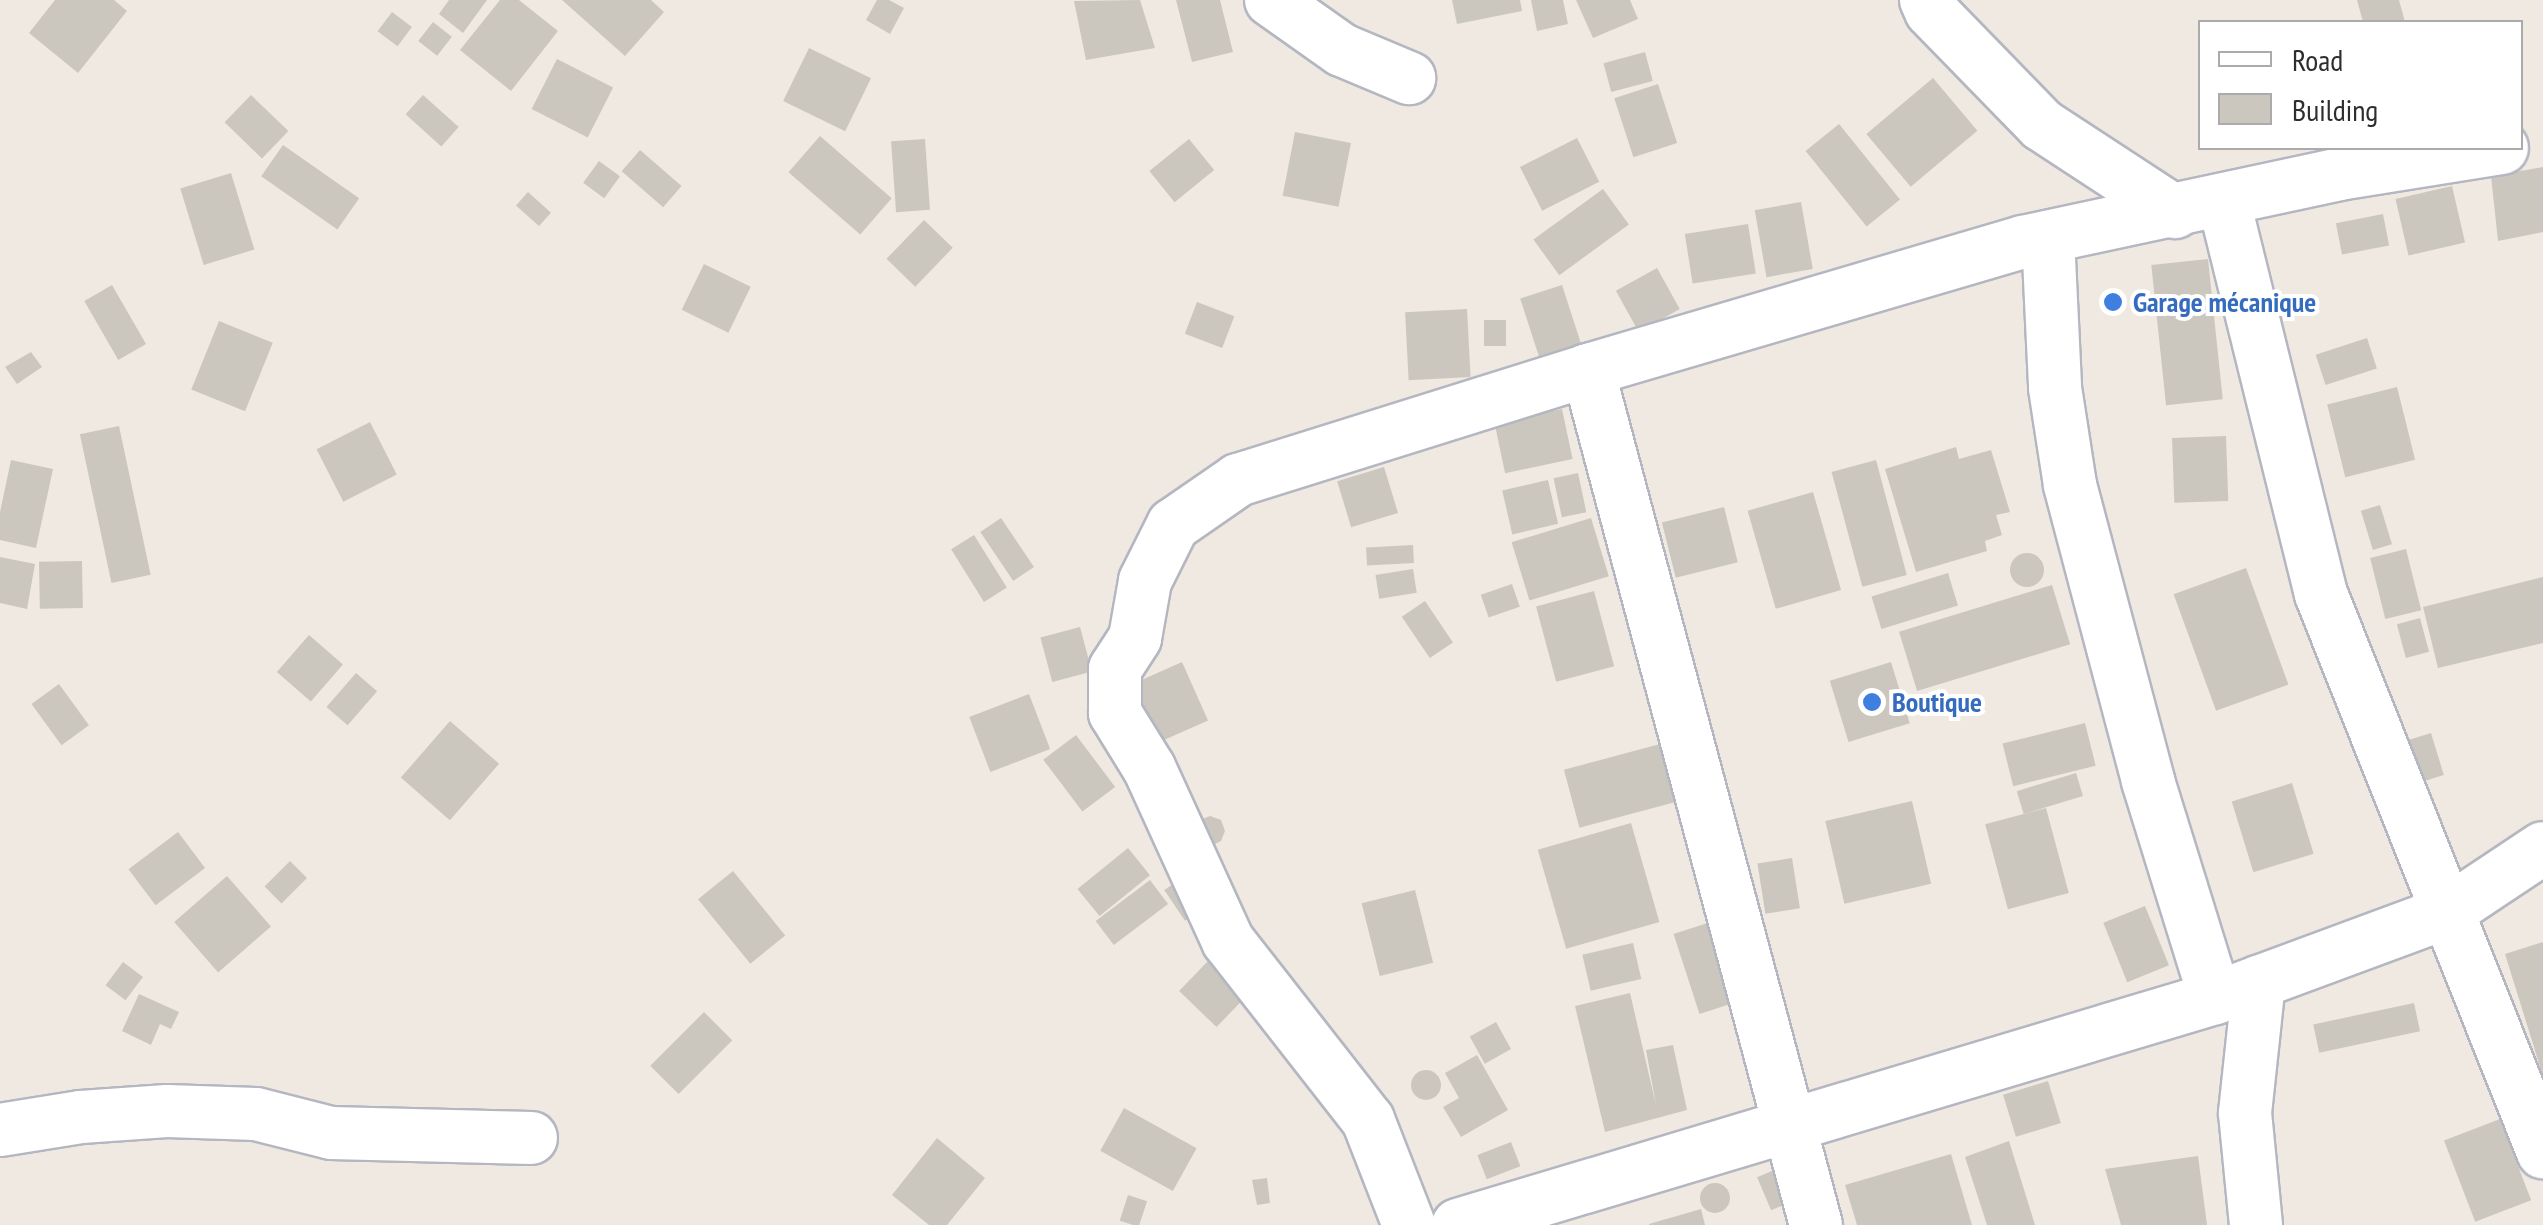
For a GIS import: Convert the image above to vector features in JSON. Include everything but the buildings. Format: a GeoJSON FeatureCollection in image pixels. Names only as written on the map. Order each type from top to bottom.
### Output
{"type":"FeatureCollection","features":[{"type":"Feature","properties":{"kind":"street"},"geometry":{"type":"LineString","coordinates":[[1271,0],[1342,50],[1409,78]]}},
{"type":"Feature","properties":{"kind":"street"},"geometry":{"type":"LineString","coordinates":[[1916,4],[2042,124],[2200,207],[2321,594],[2543,1152]]}},
{"type":"Feature","properties":{"kind":"street"},"geometry":{"type":"LineString","coordinates":[[1409,1225],[1368,1120],[1228,940],[1149,768],[1115,713],[1114,669],[1135,638],[1144,581],[1173,524],[1238,480],[1588,370],[2048,237],[2339,174],[2489,150]]}},
{"type":"Feature","properties":{"kind":"street"},"geometry":{"type":"LineString","coordinates":[[2048,237],[2055,388],[2070,485],[2148,781],[2237,990],[2256,1225]]}},
{"type":"Feature","properties":{"kind":"street"},"geometry":{"type":"LineString","coordinates":[[1588,370],[1816,1225]]}},
{"type":"Feature","properties":{"kind":"street"},"geometry":{"type":"LineString","coordinates":[[1458,1225],[1788,1130],[2237,990],[2447,912],[2543,848]]}},
{"type":"Feature","properties":{"kind":"street"},"geometry":{"type":"LineString","coordinates":[[0,1130],[81,1117],[167,1111],[256,1114],[331,1133],[531,1138]]}},
{"type":"Feature","properties":{"kind":"place","name":"Garage mécanique"},"geometry":{"type":"Point","coordinates":[2113,302]}},
{"type":"Feature","properties":{"kind":"place","name":"Boutique"},"geometry":{"type":"Point","coordinates":[1872,702]}}]}
